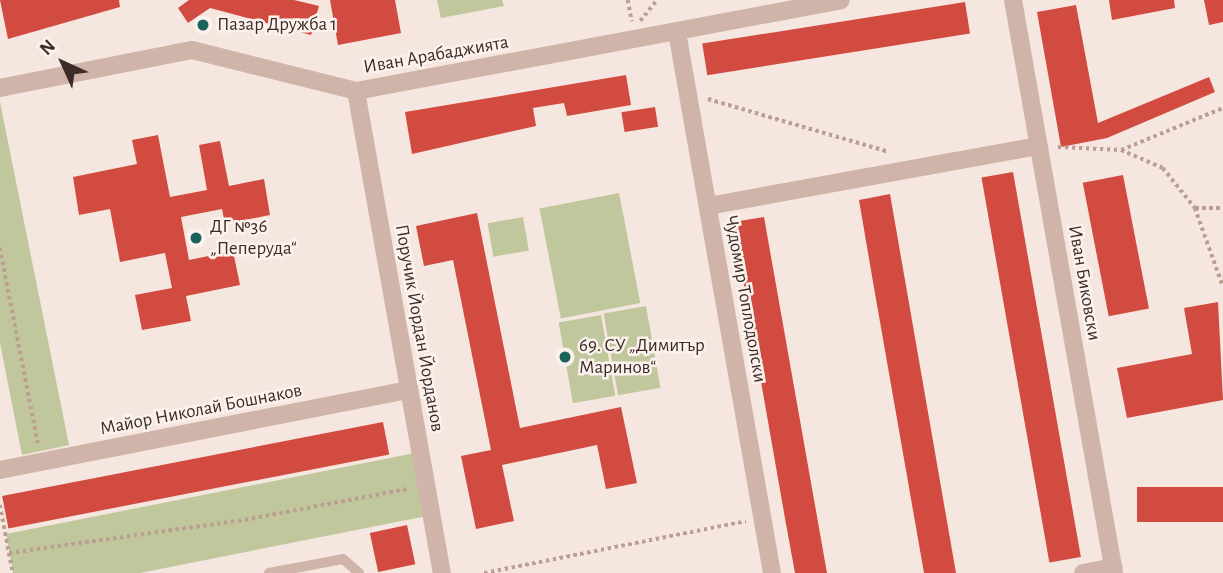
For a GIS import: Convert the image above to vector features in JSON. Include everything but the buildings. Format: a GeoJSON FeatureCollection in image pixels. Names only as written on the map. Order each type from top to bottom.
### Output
{"type":"FeatureCollection","features":[{"type":"Feature","properties":{"kind":"street","name":"Иван Арабаджията"},"geometry":{"type":"LineString","coordinates":[[0,88],[192,50],[356,91],[841,0]]}},
{"type":"Feature","properties":{"kind":"street","name":"Иван Биковски"},"geometry":{"type":"LineString","coordinates":[[1013,0],[1114,570]]}},
{"type":"Feature","properties":{"kind":"street","name":"Чудомир Топлодолски"},"geometry":{"type":"LineString","coordinates":[[677,32],[772,573]]}},
{"type":"Feature","properties":{"kind":"street","name":"Поручик Йордан Йорданов"},"geometry":{"type":"LineString","coordinates":[[356,91],[442,573]]}},
{"type":"Feature","properties":{"kind":"street"},"geometry":{"type":"LineString","coordinates":[[708,206],[1038,146]]}},
{"type":"Feature","properties":{"kind":"street","name":"Майор Николай Бошнаков"},"geometry":{"type":"LineString","coordinates":[[0,470],[409,390]]}},
{"type":"Feature","properties":{"kind":"street"},"geometry":{"type":"LineString","coordinates":[[1083,573],[1114,570]]}},
{"type":"Feature","properties":{"kind":"lane"},"geometry":{"type":"LineString","coordinates":[[269,573],[343,559],[359,573]]}},
{"type":"Feature","properties":{"kind":"path"},"geometry":{"type":"LineString","coordinates":[[688,93],[896,154]]}},
{"type":"Feature","properties":{"kind":"path"},"geometry":{"type":"LineString","coordinates":[[1121,150],[1223,108]]}},
{"type":"Feature","properties":{"kind":"path"},"geometry":{"type":"LineString","coordinates":[[1038,146],[1121,150],[1163,168],[1195,208],[1223,286]]}},
{"type":"Feature","properties":{"kind":"path"},"geometry":{"type":"LineString","coordinates":[[1195,208],[1223,208]]}},
{"type":"Feature","properties":{"kind":"path"},"geometry":{"type":"LineString","coordinates":[[0,248],[42,462]]}},
{"type":"Feature","properties":{"kind":"path"},"geometry":{"type":"LineString","coordinates":[[9,552],[238,521],[426,485]]}},
{"type":"Feature","properties":{"kind":"path"},"geometry":{"type":"LineString","coordinates":[[0,505],[13,573]]}},
{"type":"Feature","properties":{"kind":"path"},"geometry":{"type":"LineString","coordinates":[[484,573],[762,518]]}},
{"type":"Feature","properties":{"kind":"green space"},"geometry":{"type":"Polygon","coordinates":[[[437,0],[502,0],[504,6],[441,18],[437,0]]]}},
{"type":"Feature","properties":{"kind":"green space"},"geometry":{"type":"Polygon","coordinates":[[[0,102],[69,445],[22,455],[0,343],[0,102]]]}},
{"type":"Feature","properties":{"kind":"green space"},"geometry":{"type":"Polygon","coordinates":[[[619,193],[640,303],[561,318],[539,208],[619,193]]]}},
{"type":"Feature","properties":{"kind":"green space"},"geometry":{"type":"Polygon","coordinates":[[[523,217],[529,250],[493,257],[488,223],[523,217]]]}},
{"type":"Feature","properties":{"kind":"green space"},"geometry":{"type":"Polygon","coordinates":[[[646,306],[660,388],[618,395],[604,313],[646,306]]]}},
{"type":"Feature","properties":{"kind":"green space"},"geometry":{"type":"Polygon","coordinates":[[[601,315],[615,396],[573,403],[559,322],[601,315]]]}},
{"type":"Feature","properties":{"kind":"green space"},"geometry":{"type":"Polygon","coordinates":[[[420,452],[432,515],[140,573],[13,573],[6,534],[420,452]]]}},
{"type":"Feature","properties":{"kind":"place","name":"Пазар Дружба 1"},"geometry":{"type":"Point","coordinates":[203,25]}},
{"type":"Feature","properties":{"kind":"place","name":"ДГ №36 „Пеперуда“"},"geometry":{"type":"Point","coordinates":[196,238]}},
{"type":"Feature","properties":{"kind":"place","name":"69. СУ „Димитър Маринов“"},"geometry":{"type":"Point","coordinates":[565,357]}}]}
